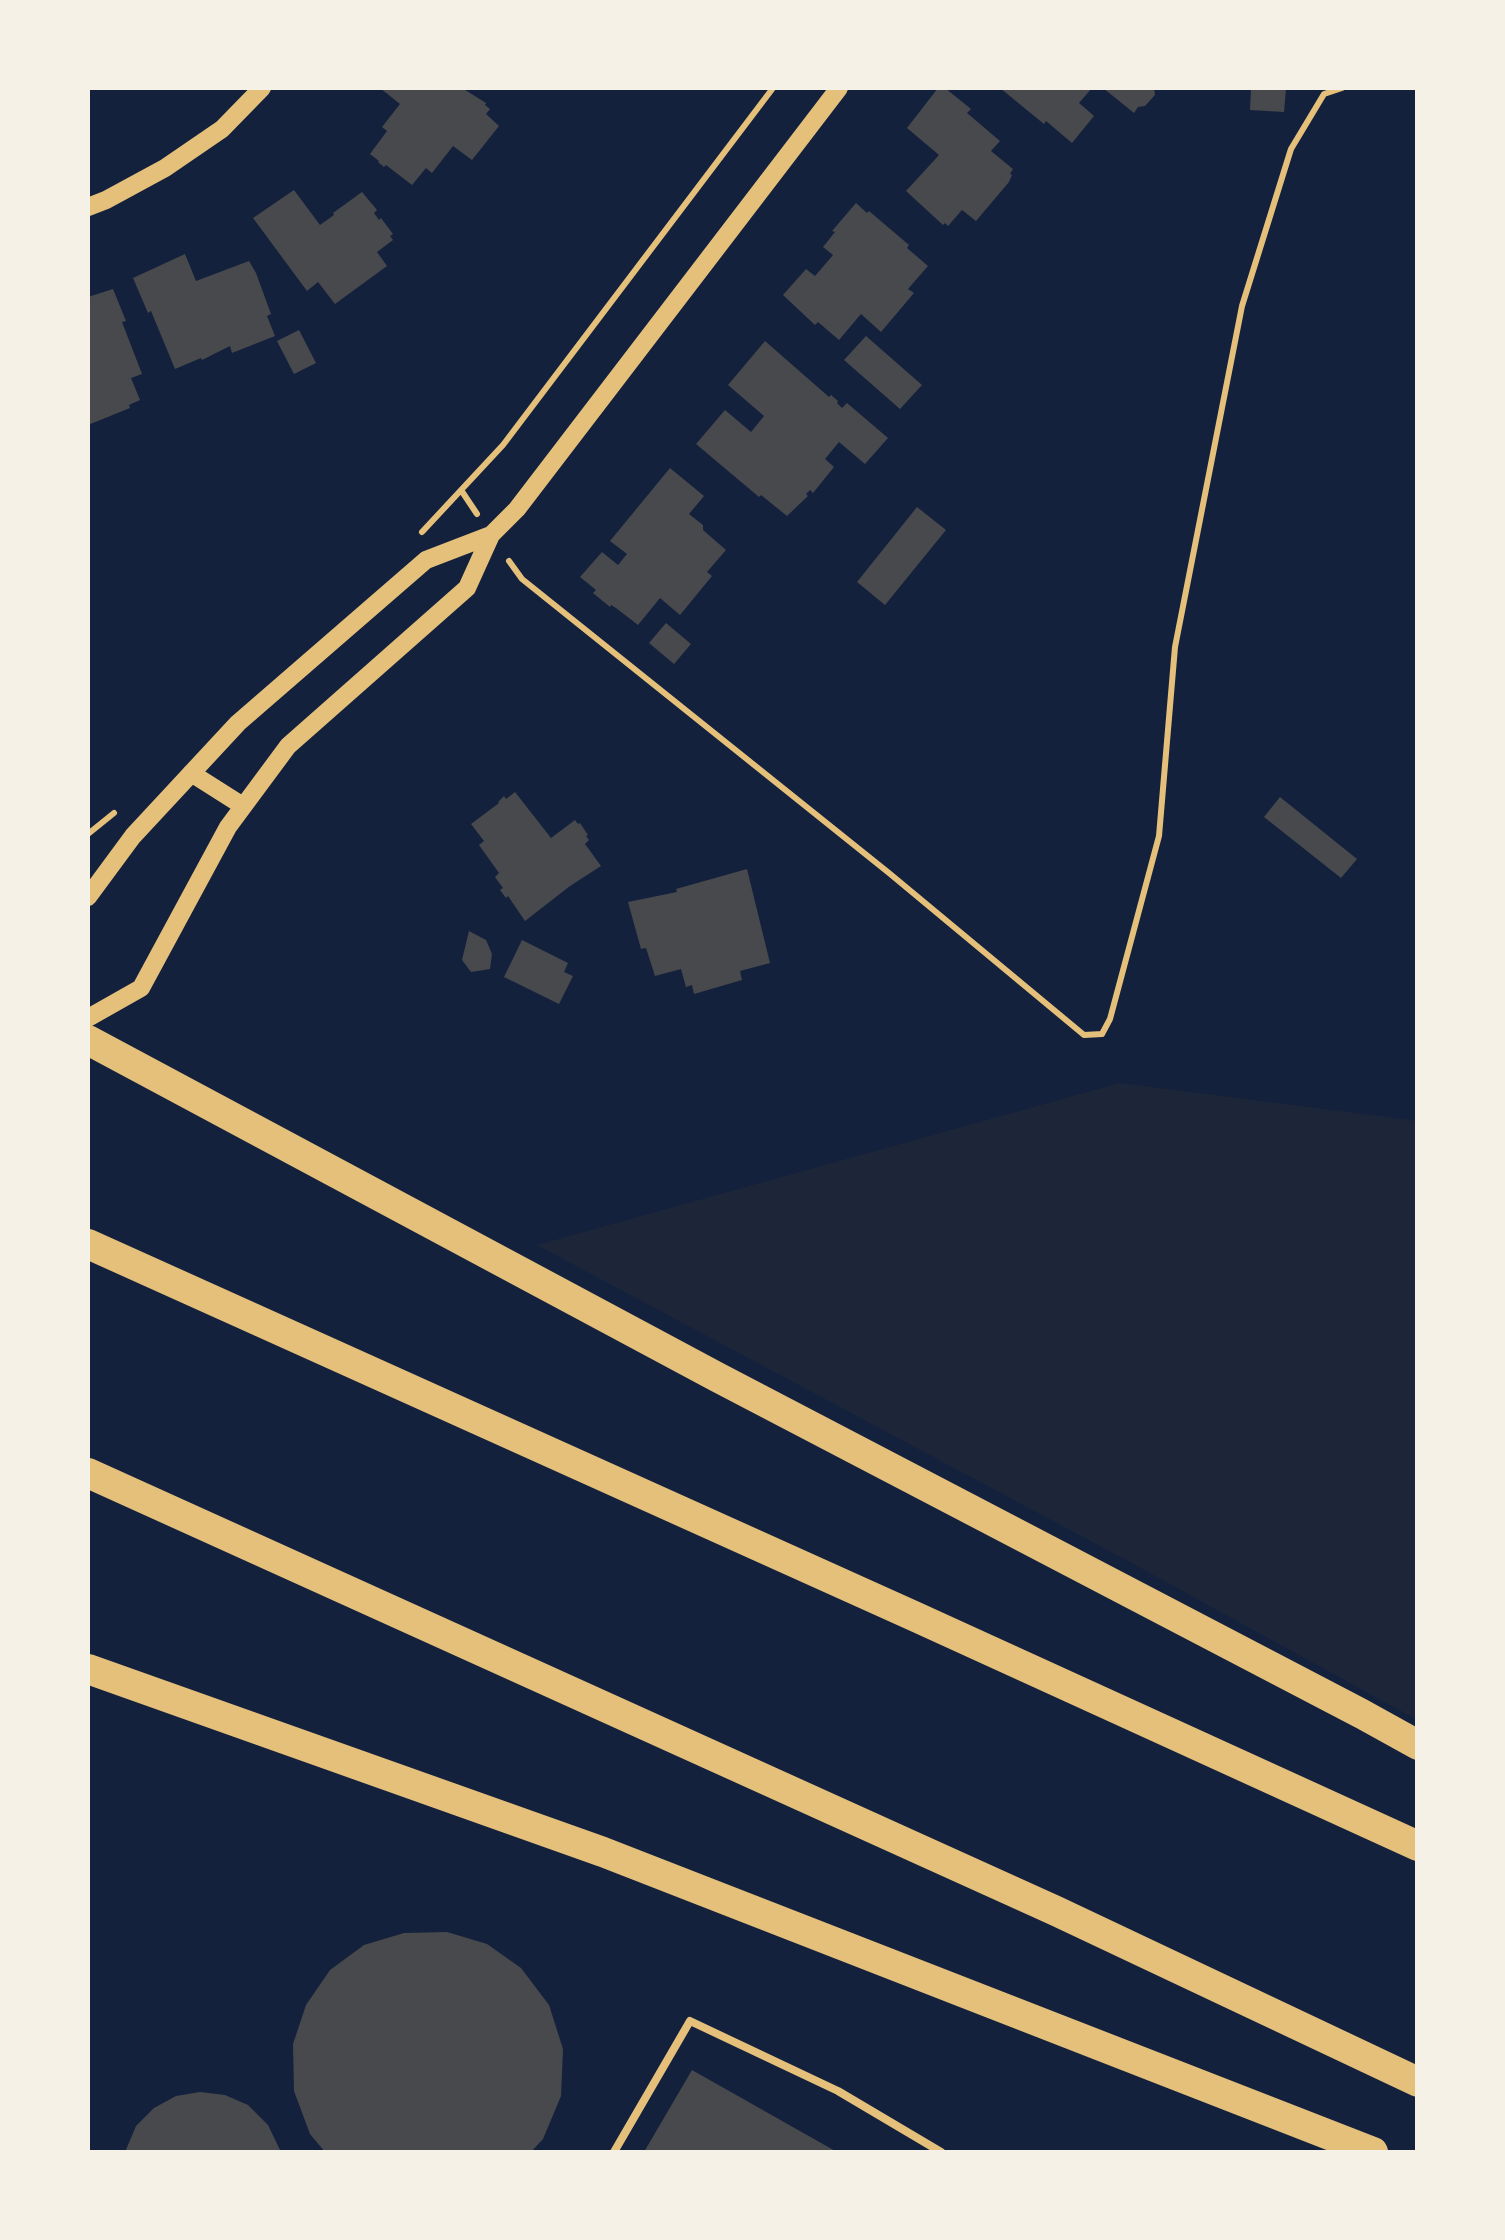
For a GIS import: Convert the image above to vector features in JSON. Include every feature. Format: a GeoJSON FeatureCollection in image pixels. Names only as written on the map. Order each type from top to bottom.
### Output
{"type":"FeatureCollection","features":[{"type":"Feature","properties":{"kind":"highway"},"geometry":{"type":"LineString","coordinates":[[88,1040],[1418,1745]]}},
{"type":"Feature","properties":{"kind":"highway"},"geometry":{"type":"LineString","coordinates":[[88,1244],[1418,1846]]}},
{"type":"Feature","properties":{"kind":"highway"},"geometry":{"type":"LineString","coordinates":[[88,1473],[1056,1911],[1418,2082]]}},
{"type":"Feature","properties":{"kind":"highway"},"geometry":{"type":"LineString","coordinates":[[88,1670],[604,1852],[1373,2152]]}},
{"type":"Feature","properties":{"kind":"street"},"geometry":{"type":"LineString","coordinates":[[88,207],[164,168],[222,130],[262,88]]}},
{"type":"Feature","properties":{"kind":"street"},"geometry":{"type":"LineString","coordinates":[[88,1018],[141,988],[228,827],[288,746],[466,588],[491,534],[517,509],[839,88]]}},
{"type":"Feature","properties":{"kind":"street"},"geometry":{"type":"LineString","coordinates":[[88,897],[134,836],[238,723],[426,560],[491,534]]}},
{"type":"Feature","properties":{"kind":"street"},"geometry":{"type":"LineString","coordinates":[[191,774],[243,806]]}},
{"type":"Feature","properties":{"kind":"lane"},"geometry":{"type":"LineString","coordinates":[[614,2152],[690,2021],[838,2092],[942,2152]]}},
{"type":"Feature","properties":{"kind":"path"},"geometry":{"type":"LineString","coordinates":[[410,544],[504,444],[773,88]]}},
{"type":"Feature","properties":{"kind":"path"},"geometry":{"type":"LineString","coordinates":[[522,580],[889,872],[1084,1035],[1102,1034],[1110,1019],[1159,836],[1175,647],[1242,306],[1291,149],[1324,94],[1342,88]]}},
{"type":"Feature","properties":{"kind":"path"},"geometry":{"type":"LineString","coordinates":[[88,834],[124,803]]}},
{"type":"Feature","properties":{"kind":"shaded area"},"geometry":{"type":"Polygon","coordinates":[[[1120,1083],[1417,1121],[1417,1720],[537,1245],[1120,1083]]]}},
{"type":"Feature","properties":{"kind":"building"},"geometry":{"type":"Polygon","coordinates":[[[380,88],[462,88],[486,103],[490,109],[486,114],[499,126],[472,160],[453,146],[432,173],[426,168],[412,185],[370,154],[387,131],[382,127],[400,104],[380,88]]]}},
{"type":"Feature","properties":{"kind":"building"},"geometry":{"type":"Polygon","coordinates":[[[938,88],[945,88],[971,109],[967,113],[1000,141],[991,151],[1013,169],[1009,182],[976,221],[962,210],[948,226],[906,191],[939,155],[907,128],[938,88]]]}},
{"type":"Feature","properties":{"kind":"building"},"geometry":{"type":"Polygon","coordinates":[[[1000,88],[1092,88],[1079,103],[1094,116],[1072,143],[1000,88]]]}},
{"type":"Feature","properties":{"kind":"building"},"geometry":{"type":"Polygon","coordinates":[[[1103,88],[1154,88],[1155,95],[1134,113],[1103,88]]]}},
{"type":"Feature","properties":{"kind":"building"},"geometry":{"type":"Polygon","coordinates":[[[1251,88],[1286,88],[1284,112],[1250,110],[1251,88]]]}},
{"type":"Feature","properties":{"kind":"building"},"geometry":{"type":"Polygon","coordinates":[[[294,190],[320,225],[362,192],[393,234],[393,240],[377,252],[387,266],[335,304],[318,282],[307,291],[253,218],[294,190]]]}},
{"type":"Feature","properties":{"kind":"building"},"geometry":{"type":"Polygon","coordinates":[[[856,203],[909,245],[907,248],[928,266],[908,289],[914,293],[881,332],[861,314],[839,340],[818,322],[815,325],[783,295],[806,269],[815,276],[833,255],[823,247],[856,203]]]}},
{"type":"Feature","properties":{"kind":"building"},"geometry":{"type":"Polygon","coordinates":[[[185,254],[196,281],[249,261],[271,314],[267,316],[275,336],[232,353],[230,346],[175,369],[133,278],[185,254]]]}},
{"type":"Feature","properties":{"kind":"building"},"geometry":{"type":"Polygon","coordinates":[[[113,289],[142,374],[131,378],[140,400],[88,425],[88,297],[113,289]]]}},
{"type":"Feature","properties":{"kind":"building"},"geometry":{"type":"Polygon","coordinates":[[[299,330],[316,363],[294,374],[277,341],[299,330]]]}},
{"type":"Feature","properties":{"kind":"building"},"geometry":{"type":"Polygon","coordinates":[[[866,336],[922,385],[900,409],[844,360],[866,336]]]}},
{"type":"Feature","properties":{"kind":"building"},"geometry":{"type":"Polygon","coordinates":[[[765,341],[842,408],[847,403],[888,438],[865,464],[839,442],[825,459],[834,467],[787,516],[696,444],[725,410],[751,432],[764,416],[728,385],[765,341]]]}},
{"type":"Feature","properties":{"kind":"building"},"geometry":{"type":"Polygon","coordinates":[[[670,468],[704,496],[689,514],[726,550],[707,572],[712,576],[680,615],[660,598],[638,625],[593,593],[596,590],[580,577],[602,552],[618,565],[627,554],[610,541],[670,468]]]}},
{"type":"Feature","properties":{"kind":"building"},"geometry":{"type":"Polygon","coordinates":[[[917,507],[946,530],[885,605],[857,582],[917,507]]]}},
{"type":"Feature","properties":{"kind":"building"},"geometry":{"type":"Polygon","coordinates":[[[666,623],[691,644],[674,664],[649,643],[666,623]]]}},
{"type":"Feature","properties":{"kind":"building"},"geometry":{"type":"Polygon","coordinates":[[[515,792],[551,838],[575,820],[580,823],[588,835],[585,844],[601,866],[525,921],[500,890],[503,888],[495,877],[499,873],[479,845],[484,841],[471,824],[504,796],[506,799],[515,792]]]}},
{"type":"Feature","properties":{"kind":"building"},"geometry":{"type":"Polygon","coordinates":[[[1280,797],[1357,859],[1341,878],[1264,817],[1280,797]]]}},
{"type":"Feature","properties":{"kind":"building"},"geometry":{"type":"Polygon","coordinates":[[[747,869],[770,963],[740,971],[742,980],[694,994],[692,985],[686,987],[681,969],[655,976],[646,948],[641,949],[628,902],[677,892],[676,889],[747,869]]]}},
{"type":"Feature","properties":{"kind":"building"},"geometry":{"type":"Polygon","coordinates":[[[469,931],[486,940],[492,954],[490,969],[471,972],[462,960],[469,931]]]}},
{"type":"Feature","properties":{"kind":"building"},"geometry":{"type":"Polygon","coordinates":[[[522,940],[568,963],[564,972],[573,976],[559,1004],[504,977],[522,940]]]}},
{"type":"Feature","properties":{"kind":"building"},"geometry":{"type":"Polygon","coordinates":[[[447,1932],[487,1944],[521,1968],[549,2005],[563,2049],[561,2096],[543,2139],[531,2152],[325,2152],[310,2134],[294,2091],[293,2044],[306,2005],[330,1970],[364,1945],[404,1933],[447,1932]]]}},
{"type":"Feature","properties":{"kind":"building"},"geometry":{"type":"Polygon","coordinates":[[[692,2070],[837,2152],[644,2152],[692,2070]]]}},
{"type":"Feature","properties":{"kind":"building"},"geometry":{"type":"Polygon","coordinates":[[[200,2092],[225,2095],[248,2105],[268,2125],[281,2152],[125,2152],[136,2126],[154,2108],[176,2096],[200,2092]]]}}]}
